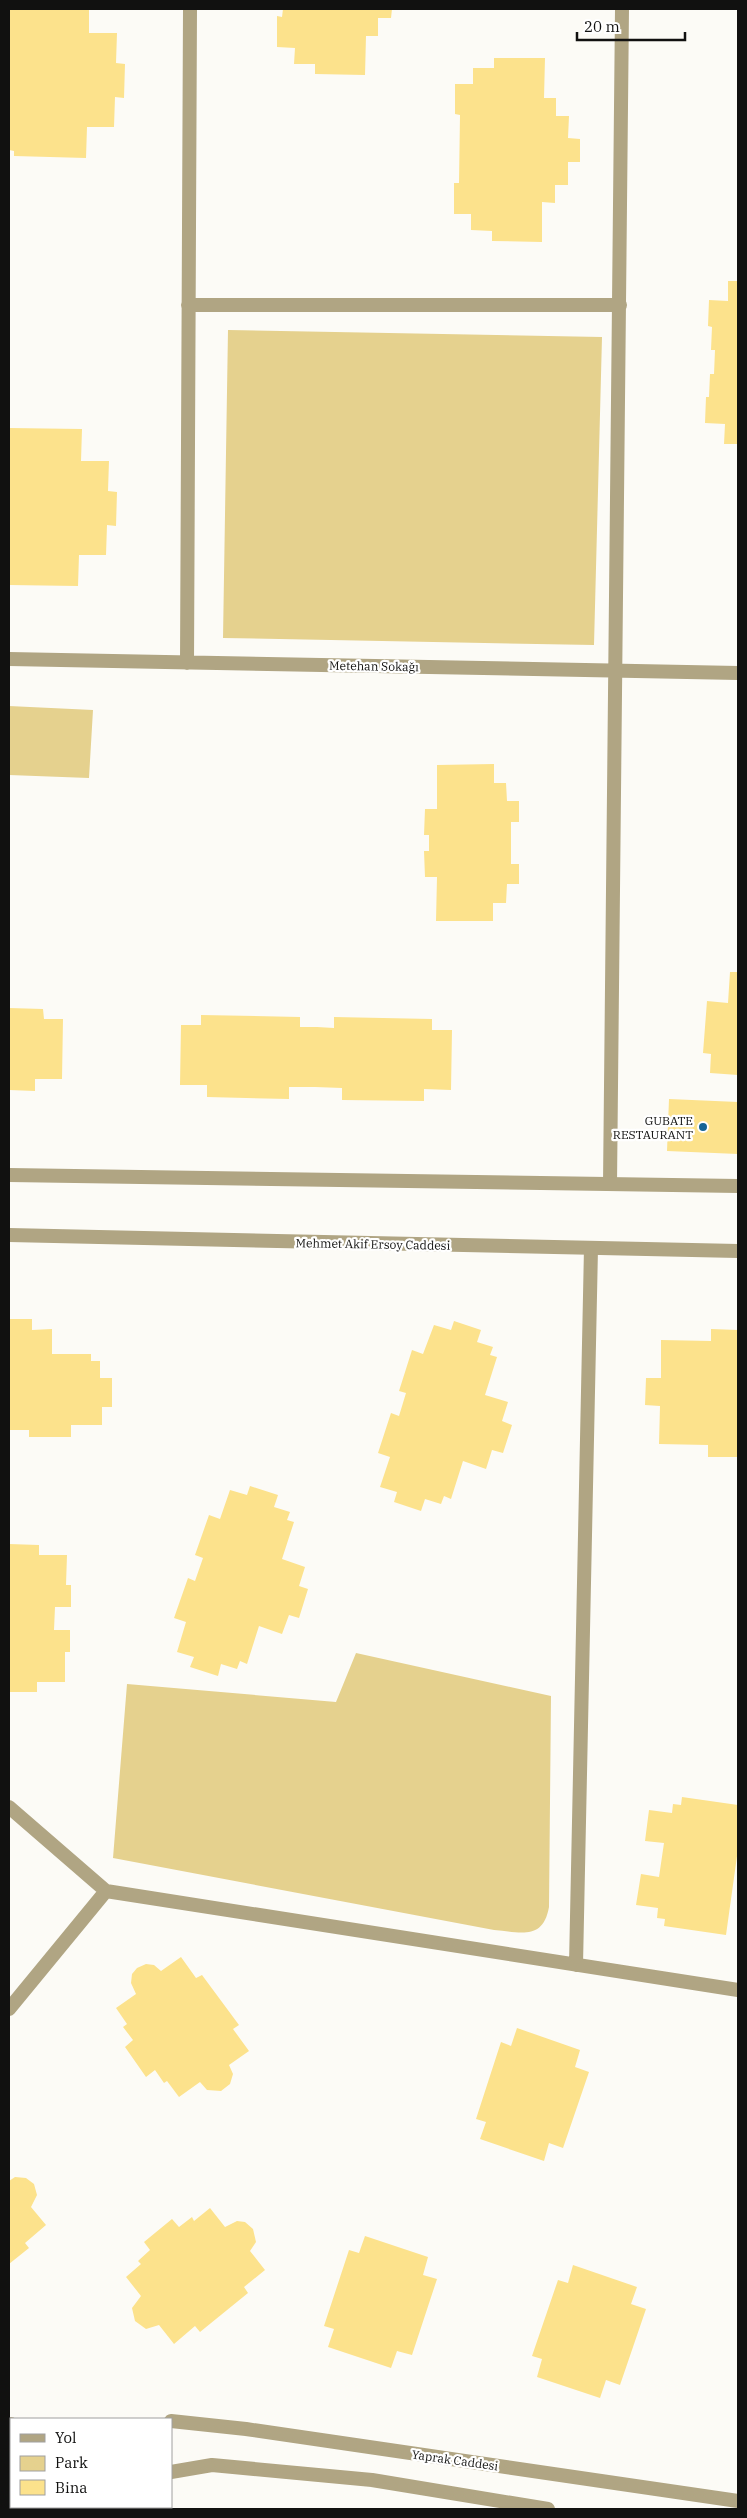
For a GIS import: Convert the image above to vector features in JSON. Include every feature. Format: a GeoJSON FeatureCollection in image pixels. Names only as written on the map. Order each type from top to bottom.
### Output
{"type":"FeatureCollection","features":[{"type":"Feature","properties":{"kind":"street"},"geometry":{"type":"LineString","coordinates":[[187,663],[190,9]]}},
{"type":"Feature","properties":{"kind":"street"},"geometry":{"type":"LineString","coordinates":[[610,1184],[617,670],[622,9]]}},
{"type":"Feature","properties":{"kind":"street"},"geometry":{"type":"LineString","coordinates":[[188,304],[620,305]]}},
{"type":"Feature","properties":{"kind":"street","name":"Metehan Sokağı"},"geometry":{"type":"LineString","coordinates":[[9,659],[738,673]]}},
{"type":"Feature","properties":{"kind":"street"},"geometry":{"type":"LineString","coordinates":[[9,1175],[738,1186]]}},
{"type":"Feature","properties":{"kind":"street","name":"Mehmet Akif Ersoy Caddesi"},"geometry":{"type":"LineString","coordinates":[[9,1236],[738,1250]]}},
{"type":"Feature","properties":{"kind":"street"},"geometry":{"type":"LineString","coordinates":[[576,1965],[591,1248]]}},
{"type":"Feature","properties":{"kind":"street"},"geometry":{"type":"LineString","coordinates":[[9,1807],[106,1891],[738,1990]]}},
{"type":"Feature","properties":{"kind":"street"},"geometry":{"type":"LineString","coordinates":[[9,2009],[106,1891]]}},
{"type":"Feature","properties":{"kind":"street","name":"Yaprak Caddesi"},"geometry":{"type":"LineString","coordinates":[[172,2421],[246,2429],[738,2501]]}},
{"type":"Feature","properties":{"kind":"street"},"geometry":{"type":"LineString","coordinates":[[172,2472],[212,2465],[372,2480],[548,2509]]}},
{"type":"Feature","properties":{"kind":"green space"},"geometry":{"type":"Polygon","coordinates":[[[228,330],[602,337],[594,645],[223,638],[228,330]]]}},
{"type":"Feature","properties":{"kind":"green space"},"geometry":{"type":"Polygon","coordinates":[[[9,706],[93,710],[89,778],[9,775],[9,706]]]}},
{"type":"Feature","properties":{"kind":"green space"},"geometry":{"type":"Polygon","coordinates":[[[356,1653],[551,1696],[549,1907],[546,1918],[536,1930],[521,1933],[494,1930],[113,1858],[127,1684],[336,1702],[356,1653]]]}},
{"type":"Feature","properties":{"kind":"building"},"geometry":{"type":"Polygon","coordinates":[[[9,9],[89,9],[89,33],[117,33],[116,63],[125,64],[124,98],[115,97],[114,127],[87,127],[86,158],[14,156],[14,151],[9,150],[9,9]]]}},
{"type":"Feature","properties":{"kind":"building"},"geometry":{"type":"Polygon","coordinates":[[[283,9],[392,9],[391,18],[378,18],[378,36],[366,36],[365,75],[315,74],[315,64],[294,64],[295,48],[277,47],[277,16],[282,17],[283,9]]]}},
{"type":"Feature","properties":{"kind":"building"},"geometry":{"type":"Polygon","coordinates":[[[494,58],[545,58],[544,98],[556,98],[556,116],[569,116],[568,138],[580,139],[580,162],[568,162],[568,185],[555,185],[555,203],[542,202],[542,242],[492,241],[492,231],[471,230],[471,214],[454,214],[454,183],[459,183],[460,115],[455,114],[455,84],[473,84],[473,68],[494,68],[494,58]]]}},
{"type":"Feature","properties":{"kind":"building"},"geometry":{"type":"Polygon","coordinates":[[[728,281],[738,281],[738,444],[724,444],[725,424],[705,423],[706,397],[709,397],[710,374],[714,374],[715,350],[711,350],[712,327],[708,326],[709,300],[728,301],[728,281]]]}},
{"type":"Feature","properties":{"kind":"building"},"geometry":{"type":"Polygon","coordinates":[[[10,428],[82,429],[81,461],[109,461],[108,491],[117,492],[116,526],[107,525],[106,555],[79,555],[78,586],[9,585],[10,428]]]}},
{"type":"Feature","properties":{"kind":"building"},"geometry":{"type":"Polygon","coordinates":[[[494,764],[494,783],[506,783],[507,801],[519,801],[519,822],[511,822],[511,864],[519,864],[519,884],[507,884],[506,903],[493,903],[493,921],[436,921],[437,877],[425,877],[424,851],[429,851],[429,835],[424,835],[425,809],[437,809],[437,765],[494,764]]]}},
{"type":"Feature","properties":{"kind":"building"},"geometry":{"type":"Polygon","coordinates":[[[730,972],[738,972],[738,1075],[710,1073],[711,1054],[703,1053],[707,1001],[728,1003],[730,972]]]}},
{"type":"Feature","properties":{"kind":"building"},"geometry":{"type":"Polygon","coordinates":[[[9,1008],[43,1009],[44,1019],[63,1019],[62,1079],[35,1079],[35,1091],[9,1090],[9,1008]]]}},
{"type":"Feature","properties":{"kind":"building"},"geometry":{"type":"Polygon","coordinates":[[[201,1015],[300,1017],[300,1027],[334,1028],[334,1017],[432,1019],[432,1030],[452,1030],[451,1090],[424,1089],[424,1101],[342,1100],[342,1088],[315,1087],[289,1087],[289,1099],[207,1097],[207,1085],[180,1085],[181,1025],[201,1025],[201,1015]]]}},
{"type":"Feature","properties":{"kind":"building","name":"GUBATE RESTAURANT"},"geometry":{"type":"Polygon","coordinates":[[[669,1099],[738,1102],[738,1154],[667,1151],[669,1099]]]}},
{"type":"Feature","properties":{"kind":"building"},"geometry":{"type":"Polygon","coordinates":[[[9,1319],[32,1319],[32,1330],[52,1329],[52,1354],[91,1354],[91,1361],[100,1361],[100,1378],[112,1378],[112,1407],[102,1407],[102,1425],[71,1425],[71,1437],[29,1437],[29,1430],[9,1430],[9,1319]]]}},
{"type":"Feature","properties":{"kind":"building"},"geometry":{"type":"Polygon","coordinates":[[[454,1321],[481,1330],[477,1342],[493,1347],[490,1355],[497,1357],[485,1395],[508,1402],[502,1421],[512,1425],[503,1453],[492,1450],[486,1469],[463,1461],[451,1499],[444,1496],[441,1504],[425,1499],[421,1511],[394,1502],[397,1492],[380,1487],[390,1457],[378,1453],[391,1413],[399,1416],[406,1393],[399,1391],[412,1350],[423,1354],[434,1325],[451,1330],[454,1321]]]}},
{"type":"Feature","properties":{"kind":"building"},"geometry":{"type":"Polygon","coordinates":[[[711,1329],[738,1330],[738,1457],[708,1457],[708,1445],[659,1444],[660,1406],[645,1405],[646,1378],[661,1378],[661,1340],[711,1341],[711,1329]]]}},
{"type":"Feature","properties":{"kind":"building"},"geometry":{"type":"Polygon","coordinates":[[[250,1486],[278,1495],[274,1507],[290,1512],[287,1520],[294,1522],[282,1559],[305,1567],[299,1586],[308,1589],[299,1618],[289,1615],[282,1634],[259,1626],[247,1664],[240,1661],[237,1669],[221,1664],[218,1676],[190,1667],[194,1657],[177,1652],[186,1622],[174,1618],[188,1578],[195,1581],[203,1558],[195,1555],[209,1515],[220,1519],[230,1490],[247,1495],[250,1486]]]}},
{"type":"Feature","properties":{"kind":"building"},"geometry":{"type":"Polygon","coordinates":[[[9,1544],[39,1545],[39,1555],[67,1555],[66,1585],[71,1585],[71,1607],[55,1607],[54,1630],[70,1630],[70,1652],[65,1652],[65,1682],[37,1682],[37,1692],[9,1692],[9,1544]]]}},
{"type":"Feature","properties":{"kind":"building"},"geometry":{"type":"Polygon","coordinates":[[[682,1797],[738,1805],[738,1849],[726,1935],[664,1926],[665,1919],[657,1918],[658,1908],[636,1905],[641,1874],[659,1877],[664,1843],[645,1841],[649,1810],[672,1813],[673,1804],[681,1805],[682,1797]]]}},
{"type":"Feature","properties":{"kind":"building"},"geometry":{"type":"Polygon","coordinates":[[[181,1957],[196,1978],[202,1975],[239,2025],[233,2029],[249,2051],[229,2065],[233,2074],[230,2084],[221,2091],[207,2090],[200,2082],[179,2097],[167,2081],[164,2083],[155,2070],[146,2077],[125,2047],[133,2040],[123,2027],[127,2024],[116,2008],[136,1994],[131,1983],[132,1974],[137,1968],[146,1964],[154,1965],[161,1971],[181,1957]]]}},
{"type":"Feature","properties":{"kind":"building"},"geometry":{"type":"Polygon","coordinates":[[[517,2028],[580,2050],[575,2067],[589,2072],[563,2148],[549,2143],[544,2161],[480,2139],[486,2122],[476,2119],[501,2042],[511,2046],[517,2028]]]}},
{"type":"Feature","properties":{"kind":"building"},"geometry":{"type":"Polygon","coordinates":[[[15,2177],[26,2178],[34,2184],[37,2195],[31,2207],[46,2225],[25,2243],[29,2248],[9,2264],[9,2181],[15,2177]]]}},
{"type":"Feature","properties":{"kind":"building"},"geometry":{"type":"Polygon","coordinates":[[[210,2208],[225,2227],[237,2221],[245,2222],[253,2229],[256,2242],[250,2251],[265,2270],[244,2287],[248,2293],[200,2332],[195,2326],[174,2344],[159,2325],[146,2329],[135,2321],[132,2308],[141,2296],[126,2277],[141,2264],[138,2261],[150,2250],[144,2242],[172,2219],[179,2227],[192,2217],[194,2221],[210,2208]]]}},
{"type":"Feature","properties":{"kind":"building"},"geometry":{"type":"Polygon","coordinates":[[[365,2236],[428,2257],[423,2275],[437,2279],[412,2355],[397,2351],[391,2368],[328,2347],[334,2329],[324,2326],[349,2250],[359,2253],[365,2236]]]}},
{"type":"Feature","properties":{"kind":"building"},"geometry":{"type":"Polygon","coordinates":[[[573,2265],[637,2287],[631,2304],[646,2309],[620,2385],[606,2380],[600,2398],[537,2377],[542,2359],[532,2356],[558,2280],[568,2283],[573,2265]]]}},
{"type":"Feature","properties":{"kind":"place","name":"GUBATE RESTAURANT"},"geometry":{"type":"Point","coordinates":[703,1127]}}]}
